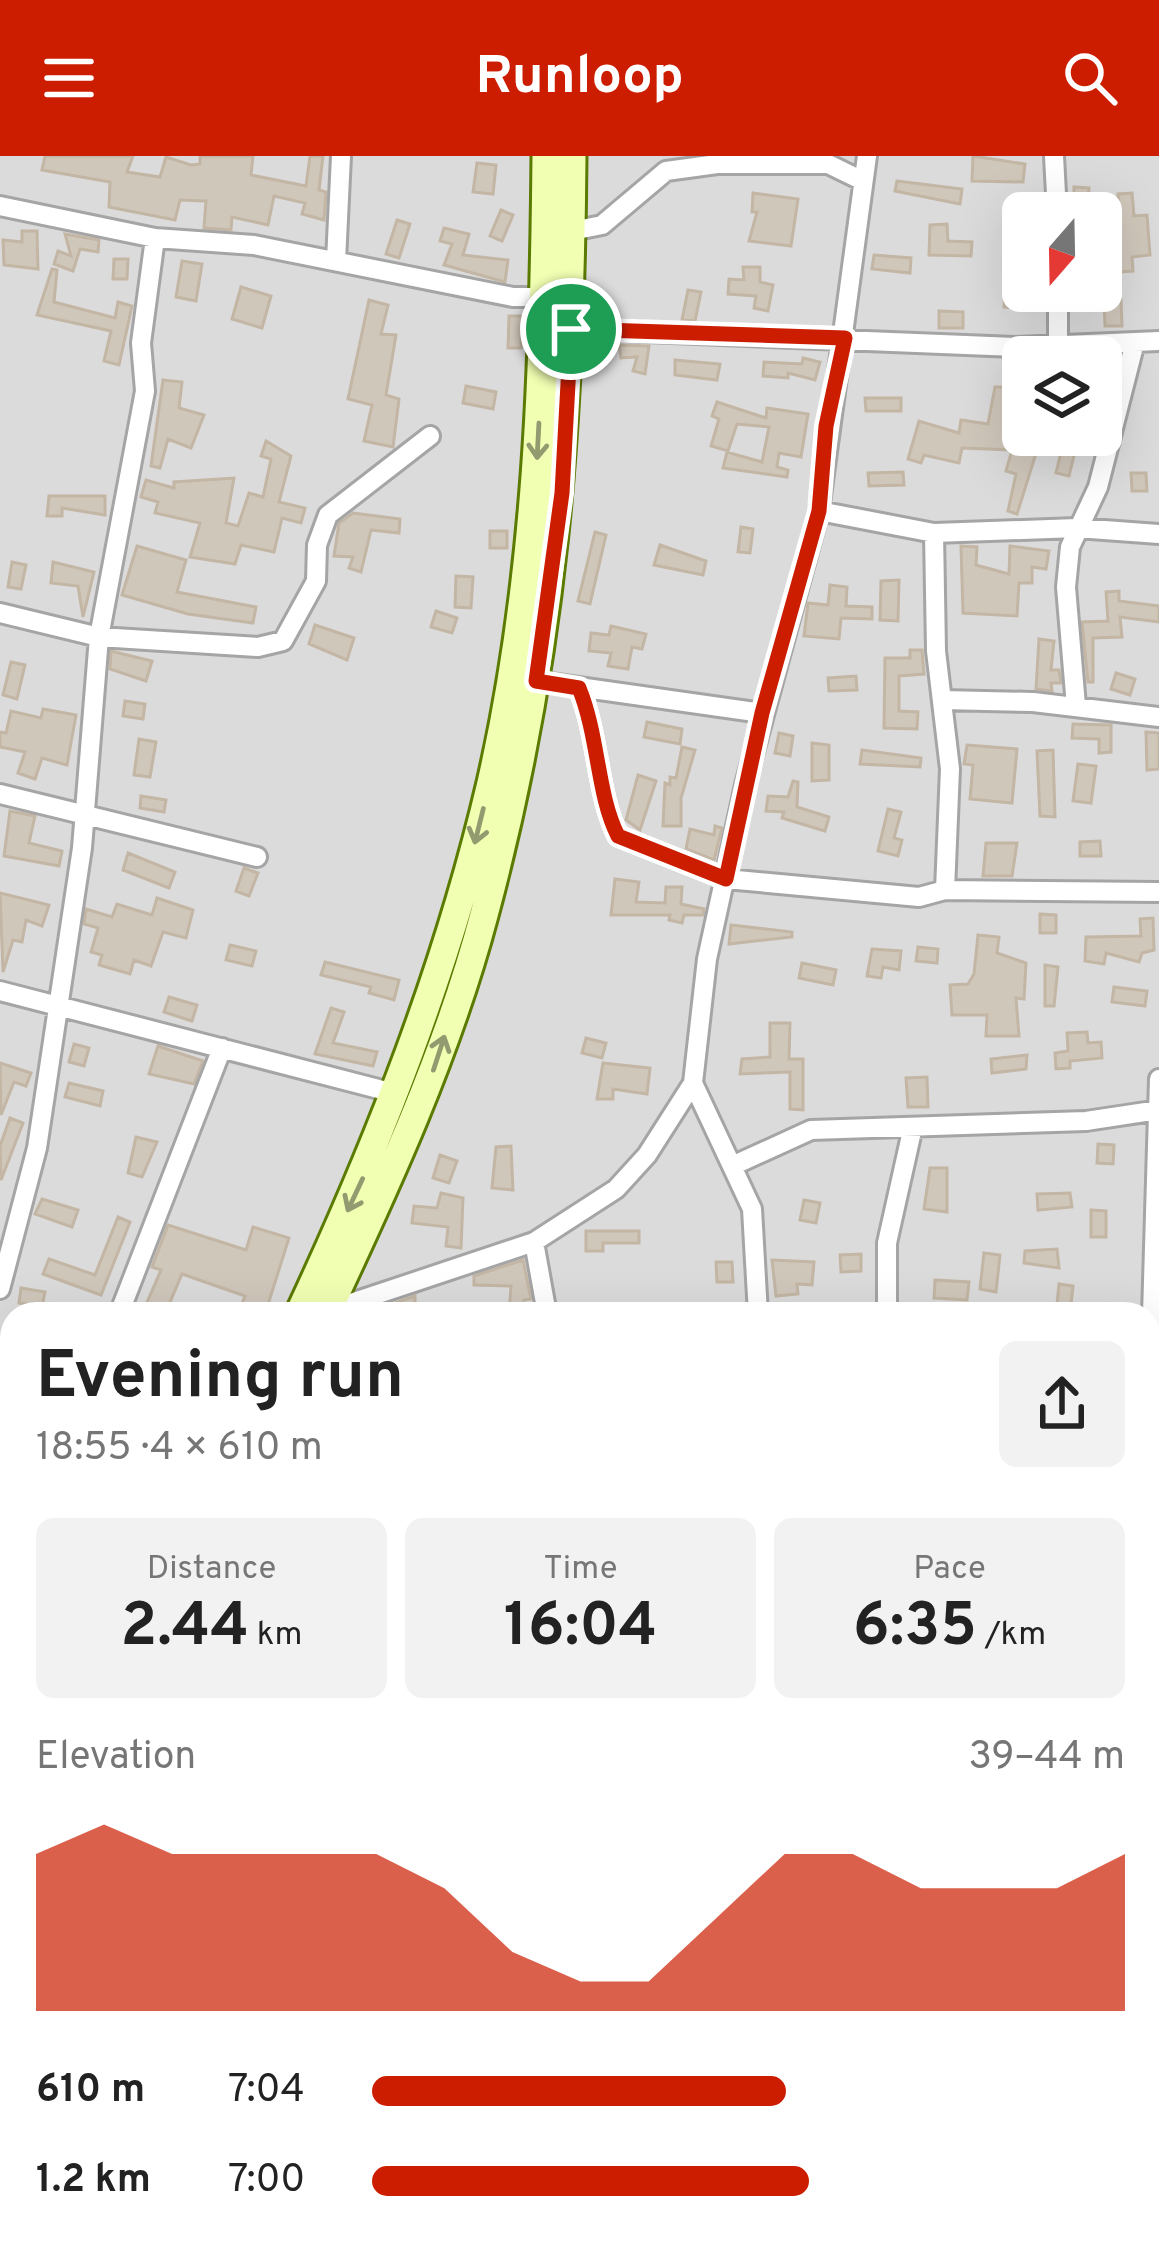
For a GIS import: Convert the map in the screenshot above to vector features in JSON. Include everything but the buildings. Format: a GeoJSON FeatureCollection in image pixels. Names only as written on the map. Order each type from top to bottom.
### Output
{"type":"FeatureCollection","features":[{"type":"Feature","properties":{"kind":"main road"},"geometry":{"type":"LineString","coordinates":[[322,1302],[431,1078],[483,918],[536,681],[562,493],[571,329],[558,297],[546,156]]}},
{"type":"Feature","properties":{"kind":"main road"},"geometry":{"type":"LineString","coordinates":[[321,1302],[458,911],[491,780],[516,649],[558,297],[572,231],[572,156]]}},
{"type":"Feature","properties":{"kind":"street"},"geometry":{"type":"LineString","coordinates":[[336,261],[341,156]]}},
{"type":"Feature","properties":{"kind":"street"},"geometry":{"type":"LineString","coordinates":[[351,1302],[534,1242],[616,1190],[646,1155],[693,1083],[707,958],[762,713],[819,511],[826,426],[845,338],[867,156]]}},
{"type":"Feature","properties":{"kind":"street"},"geometry":{"type":"LineString","coordinates":[[1054,156],[1056,192]]}},
{"type":"Feature","properties":{"kind":"street"},"geometry":{"type":"LineString","coordinates":[[572,231],[602,226],[666,171],[717,164],[828,164],[863,181]]}},
{"type":"Feature","properties":{"kind":"street"},"geometry":{"type":"LineString","coordinates":[[0,206],[154,238],[254,245],[513,297],[558,297]]}},
{"type":"Feature","properties":{"kind":"street"},"geometry":{"type":"LineString","coordinates":[[0,1289],[37,1148],[82,848],[81,815],[99,638],[145,391],[141,343],[154,238]]}},
{"type":"Feature","properties":{"kind":"street"},"geometry":{"type":"LineString","coordinates":[[571,329],[1002,346]]}},
{"type":"Feature","properties":{"kind":"street"},"geometry":{"type":"LineString","coordinates":[[1122,345],[1159,341]]}},
{"type":"Feature","properties":{"kind":"street"},"geometry":{"type":"LineString","coordinates":[[1076,706],[1066,587],[1077,528],[1098,487],[1134,346]]}},
{"type":"Feature","properties":{"kind":"street"},"geometry":{"type":"LineString","coordinates":[[0,613],[99,638],[258,647],[283,641],[316,580],[317,544],[328,515],[430,436]]}},
{"type":"Feature","properties":{"kind":"street"},"geometry":{"type":"LineString","coordinates":[[819,511],[934,533],[1077,528],[1159,534]]}},
{"type":"Feature","properties":{"kind":"street"},"geometry":{"type":"LineString","coordinates":[[934,533],[950,769],[945,890]]}},
{"type":"Feature","properties":{"kind":"street"},"geometry":{"type":"LineString","coordinates":[[536,681],[762,713]]}},
{"type":"Feature","properties":{"kind":"street"},"geometry":{"type":"LineString","coordinates":[[579,688],[598,740],[607,813],[618,836],[726,879],[919,897],[945,890],[1159,892]]}},
{"type":"Feature","properties":{"kind":"street"},"geometry":{"type":"LineString","coordinates":[[942,700],[1076,706],[1159,717]]}},
{"type":"Feature","properties":{"kind":"street"},"geometry":{"type":"LineString","coordinates":[[0,794],[257,857]]}},
{"type":"Feature","properties":{"kind":"street"},"geometry":{"type":"LineString","coordinates":[[0,991],[394,1093]]}},
{"type":"Feature","properties":{"kind":"street"},"geometry":{"type":"LineString","coordinates":[[124,1302],[222,1048]]}},
{"type":"Feature","properties":{"kind":"street"},"geometry":{"type":"LineString","coordinates":[[1155,1302],[1159,1079]]}},
{"type":"Feature","properties":{"kind":"street"},"geometry":{"type":"LineString","coordinates":[[693,1083],[752,1209],[755,1302]]}},
{"type":"Feature","properties":{"kind":"street"},"geometry":{"type":"LineString","coordinates":[[732,1166],[811,1130],[871,1126],[912,1131],[1086,1121],[1156,1110]]}},
{"type":"Feature","properties":{"kind":"street"},"geometry":{"type":"LineString","coordinates":[[887,1302],[887,1243],[912,1131]]}},
{"type":"Feature","properties":{"kind":"street"},"geometry":{"type":"LineString","coordinates":[[534,1242],[545,1302]]}},
{"type":"Feature","properties":{"kind":"shaded area"},"geometry":{"type":"Polygon","coordinates":[[[0,156],[1159,156],[1159,1302],[0,1302],[0,156]]]}},
{"type":"Feature","properties":{"kind":"route"},"geometry":{"type":"LineString","coordinates":[[571,329],[845,338],[826,426],[819,511],[762,713],[726,879],[618,836],[607,813],[594,725],[579,688],[536,681],[562,493],[571,329]]}}]}
